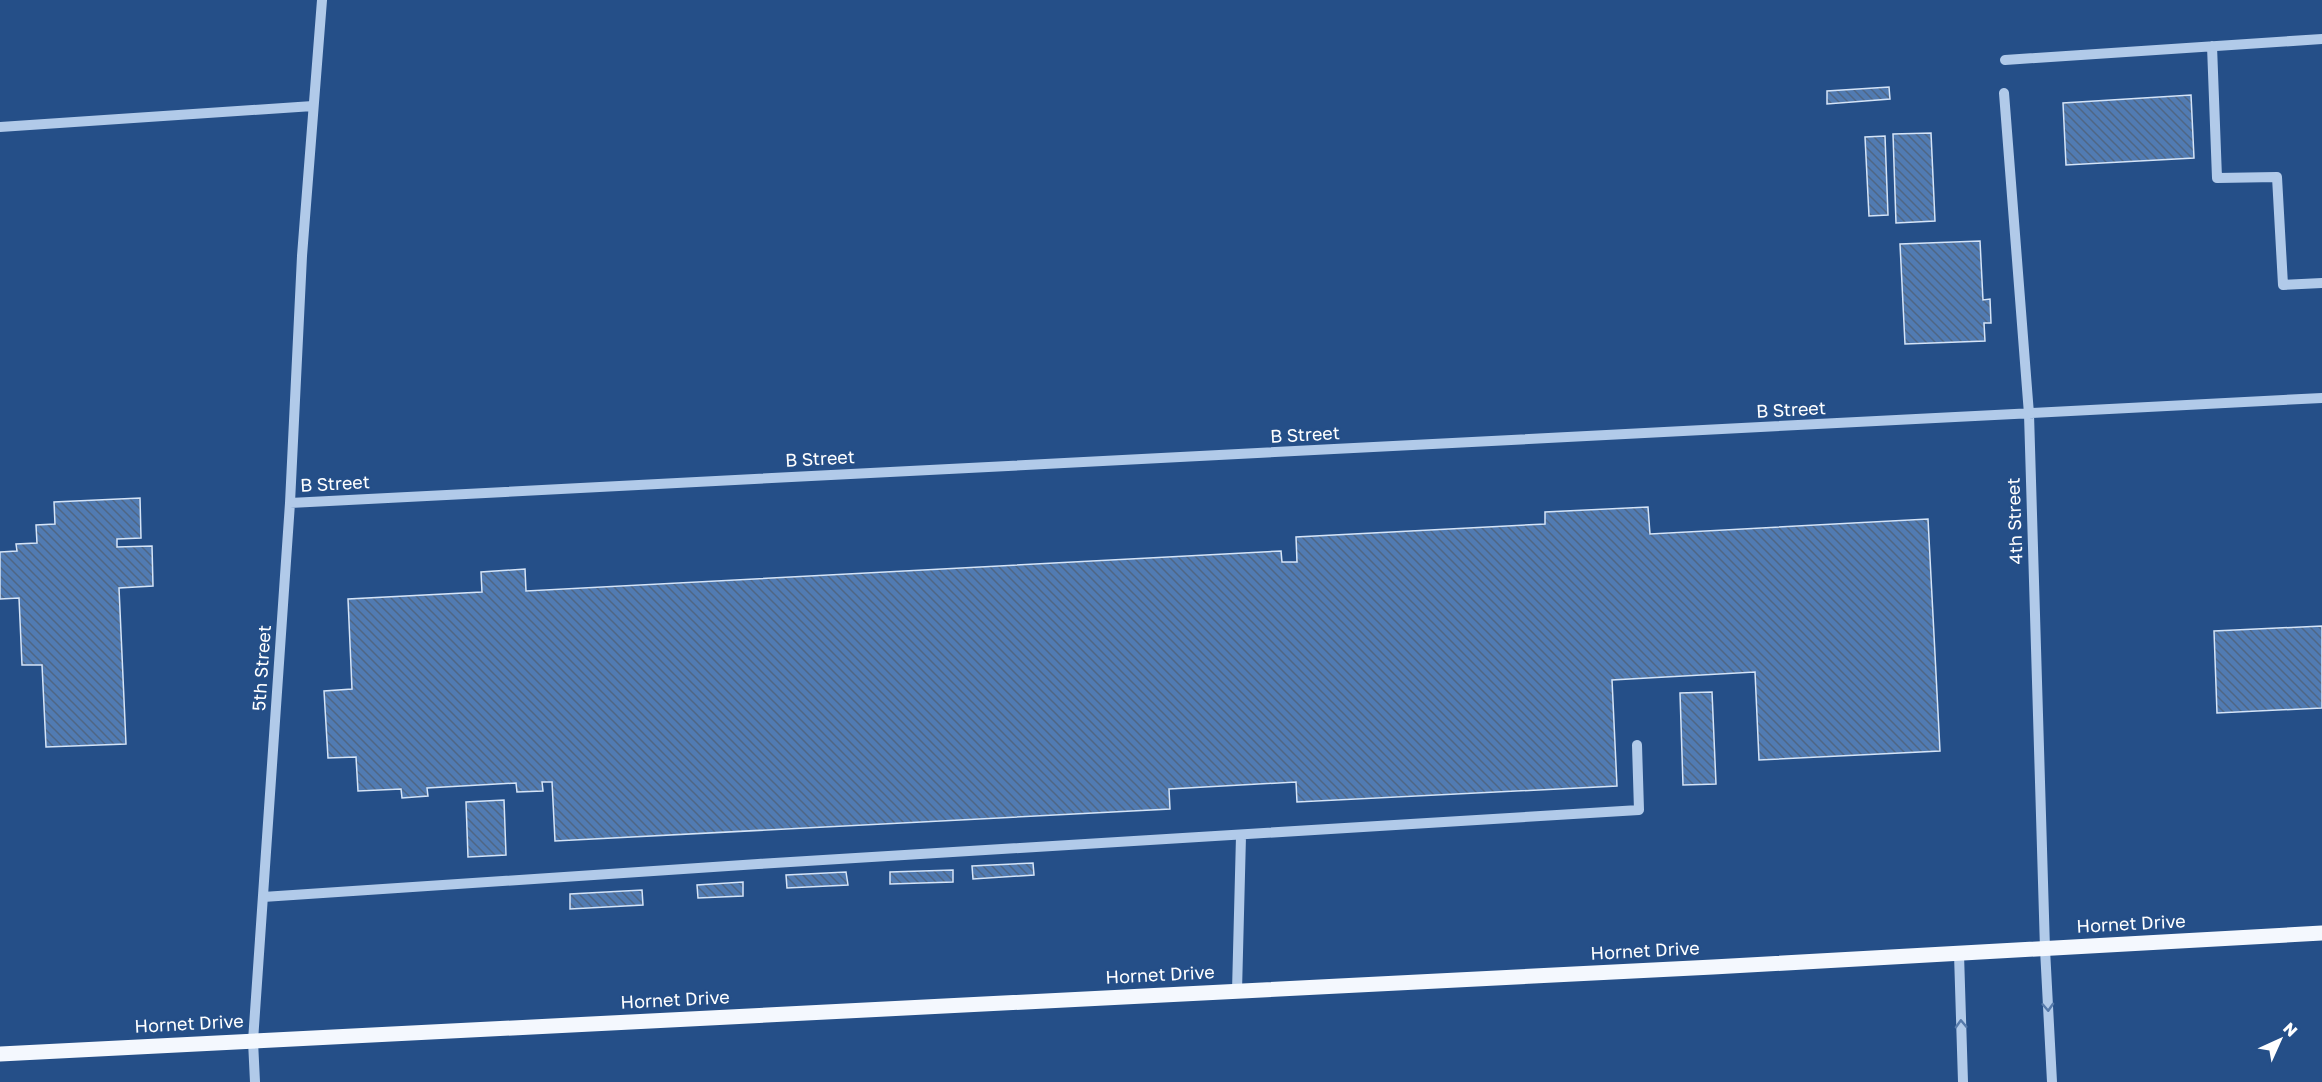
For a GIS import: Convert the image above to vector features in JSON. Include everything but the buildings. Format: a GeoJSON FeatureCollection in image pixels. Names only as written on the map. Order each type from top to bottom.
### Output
{"type":"FeatureCollection","features":[{"type":"Feature","properties":{"kind":"main road","name":"Hornet Drive"},"geometry":{"type":"LineString","coordinates":[[0,1054],[1959,954],[2322,933]]}},
{"type":"Feature","properties":{"kind":"street","name":"5th Street"},"geometry":{"type":"LineString","coordinates":[[255,1082],[253,1041],[291,503],[302,256],[322,0]]}},
{"type":"Feature","properties":{"kind":"street"},"geometry":{"type":"LineString","coordinates":[[2005,60],[2322,39]]}},
{"type":"Feature","properties":{"kind":"street"},"geometry":{"type":"LineString","coordinates":[[2212,46],[2217,178],[2277,177],[2283,285],[2322,283]]}},
{"type":"Feature","properties":{"kind":"street","name":"4th Street"},"geometry":{"type":"LineString","coordinates":[[2004,93],[2029,414],[2044,949],[2052,1082]]}},
{"type":"Feature","properties":{"kind":"street"},"geometry":{"type":"LineString","coordinates":[[0,127],[314,105]]}},
{"type":"Feature","properties":{"kind":"street","name":"B Street"},"geometry":{"type":"LineString","coordinates":[[291,503],[2322,398]]}},
{"type":"Feature","properties":{"kind":"street"},"geometry":{"type":"LineString","coordinates":[[263,897],[1639,810],[1637,745]]}},
{"type":"Feature","properties":{"kind":"street"},"geometry":{"type":"LineString","coordinates":[[1237,991],[1241,836]]}},
{"type":"Feature","properties":{"kind":"street"},"geometry":{"type":"LineString","coordinates":[[1959,954],[1963,1082]]}}]}
